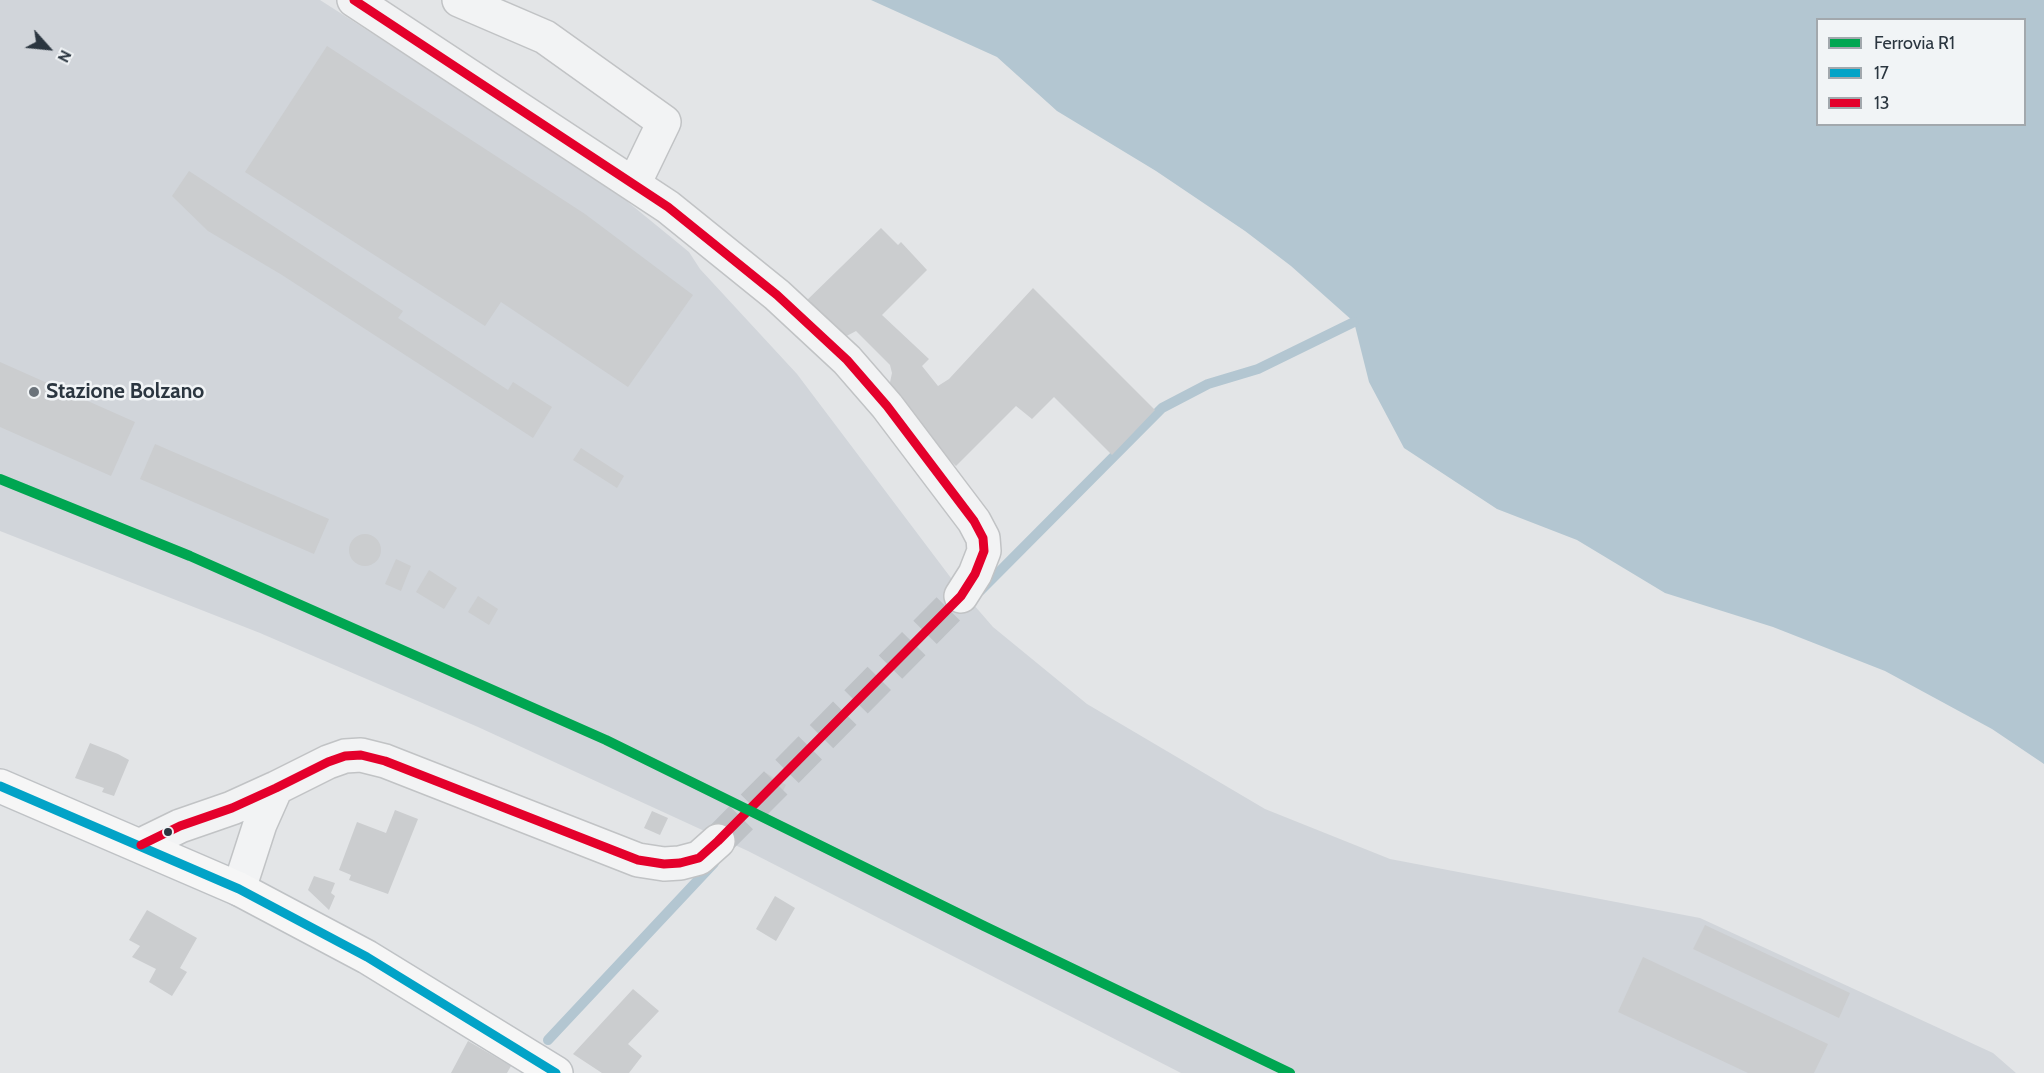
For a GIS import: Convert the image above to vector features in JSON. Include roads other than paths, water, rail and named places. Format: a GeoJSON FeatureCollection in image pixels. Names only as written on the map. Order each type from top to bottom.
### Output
{"type":"FeatureCollection","features":[{"type":"Feature","properties":{"kind":"main road"},"geometry":{"type":"LineString","coordinates":[[0,786],[239,890],[367,957],[536,1068]]}},
{"type":"Feature","properties":{"kind":"street"},"geometry":{"type":"LineString","coordinates":[[354,0],[668,207],[777,295],[847,360],[887,406],[974,521],[983,538],[984,551],[975,574],[961,596]]}},
{"type":"Feature","properties":{"kind":"street"},"geometry":{"type":"LineString","coordinates":[[459,0],[545,37],[664,122],[634,184]]}},
{"type":"Feature","properties":{"kind":"street"},"geometry":{"type":"LineString","coordinates":[[141,846],[180,826],[232,808],[328,762],[345,756],[361,755],[385,761],[638,860],[664,864],[680,863],[699,858],[718,841]]}},
{"type":"Feature","properties":{"kind":"street"},"geometry":{"type":"LineString","coordinates":[[239,890],[260,824],[276,788]]}},
{"type":"Feature","properties":{"kind":"water"},"geometry":{"type":"Polygon","coordinates":[[[871,0],[2044,0],[2044,764],[1992,729],[1885,671],[1773,627],[1665,593],[1577,540],[1497,509],[1404,448],[1369,382],[1354,322],[1291,266],[1245,231],[1156,171],[1057,111],[997,57],[871,0]]]}},
{"type":"Feature","properties":{"kind":"waterway"},"geometry":{"type":"LineString","coordinates":[[980,591],[1162,408],[1208,384],[1258,369],[1354,322]]}},
{"type":"Feature","properties":{"kind":"waterway"},"geometry":{"type":"LineString","coordinates":[[548,1040],[714,863]]}},
{"type":"Feature","properties":{"kind":"tunnel"},"geometry":{"type":"LineString","coordinates":[[718,841],[961,596]]}},
{"type":"Feature","properties":{"kind":"rail line","name":"R1"},"geometry":{"type":"LineString","coordinates":[[0,479],[190,556],[606,740],[1290,1073]]}},
{"type":"Feature","properties":{"kind":"place","name":"Stazione Bolzano"},"geometry":{"type":"Point","coordinates":[34,392]}}]}
